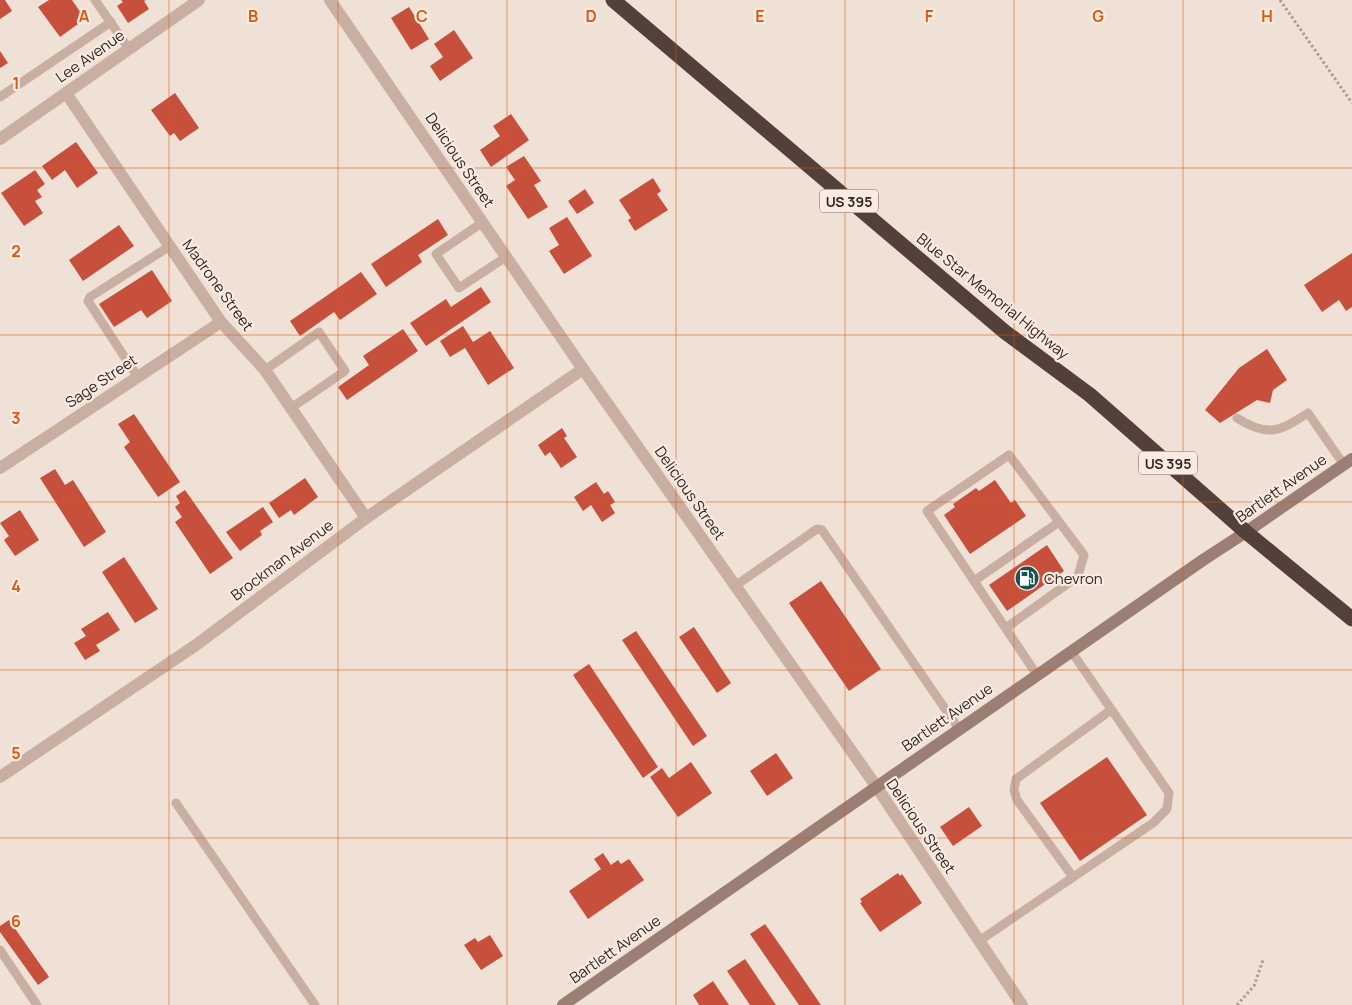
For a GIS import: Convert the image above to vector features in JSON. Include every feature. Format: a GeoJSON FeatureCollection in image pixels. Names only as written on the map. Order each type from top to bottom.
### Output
{"type":"FeatureCollection","features":[{"type":"Feature","properties":{"kind":"highway","name":"Blue Star Memorial Highway"},"geometry":{"type":"LineString","coordinates":[[613,0],[1006,332],[1090,395],[1246,532],[1352,619]]}},
{"type":"Feature","properties":{"kind":"street","name":"Lee Avenue"},"geometry":{"type":"LineString","coordinates":[[0,139],[199,0]]}},
{"type":"Feature","properties":{"kind":"street","name":"Delicious Street"},"geometry":{"type":"LineString","coordinates":[[330,0],[583,369],[876,786],[1022,1005]]}},
{"type":"Feature","properties":{"kind":"street","name":"Madrone Street"},"geometry":{"type":"LineString","coordinates":[[66,93],[221,322],[265,370],[366,518]]}},
{"type":"Feature","properties":{"kind":"street","name":"Sage Street"},"geometry":{"type":"LineString","coordinates":[[0,468],[221,322]]}},
{"type":"Feature","properties":{"kind":"street","name":"Brockman Avenue"},"geometry":{"type":"LineString","coordinates":[[0,777],[196,645],[366,518],[583,369]]}},
{"type":"Feature","properties":{"kind":"street","name":"Bartlett Avenue"},"geometry":{"type":"LineString","coordinates":[[564,1005],[876,786],[1348,462]]}},
{"type":"Feature","properties":{"kind":"lane"},"geometry":{"type":"LineString","coordinates":[[95,0],[129,49]]}},
{"type":"Feature","properties":{"kind":"lane"},"geometry":{"type":"LineString","coordinates":[[0,97],[110,22]]}},
{"type":"Feature","properties":{"kind":"lane"},"geometry":{"type":"LineString","coordinates":[[483,222],[436,254],[459,288],[506,256]]}},
{"type":"Feature","properties":{"kind":"lane"},"geometry":{"type":"LineString","coordinates":[[137,376],[88,301],[90,297],[170,246]]}},
{"type":"Feature","properties":{"kind":"lane"},"geometry":{"type":"LineString","coordinates":[[265,370],[320,332],[345,371],[291,408]]}},
{"type":"Feature","properties":{"kind":"lane"},"geometry":{"type":"LineString","coordinates":[[1237,418],[1246,424],[1270,431],[1280,430],[1289,426],[1308,413],[1348,462]]}},
{"type":"Feature","properties":{"kind":"lane"},"geometry":{"type":"LineString","coordinates":[[1006,628],[1078,576],[1084,555],[1010,455],[927,511],[1037,675]]}},
{"type":"Feature","properties":{"kind":"lane"},"geometry":{"type":"LineString","coordinates":[[974,581],[1059,522]]}},
{"type":"Feature","properties":{"kind":"lane"},"geometry":{"type":"LineString","coordinates":[[736,586],[818,529],[822,530],[959,729]]}},
{"type":"Feature","properties":{"kind":"lane"},"geometry":{"type":"LineString","coordinates":[[979,941],[1153,822],[1167,809],[1169,793],[1071,651]]}},
{"type":"Feature","properties":{"kind":"lane"},"geometry":{"type":"LineString","coordinates":[[1073,877],[1017,800],[1014,790],[1016,779],[1111,710]]}},
{"type":"Feature","properties":{"kind":"lane"},"geometry":{"type":"LineString","coordinates":[[176,803],[315,1005]]}},
{"type":"Feature","properties":{"kind":"lane"},"geometry":{"type":"LineString","coordinates":[[0,950],[38,1005]]}},
{"type":"Feature","properties":{"kind":"path"},"geometry":{"type":"LineString","coordinates":[[1280,0],[1352,103]]}},
{"type":"Feature","properties":{"kind":"path"},"geometry":{"type":"LineString","coordinates":[[1237,1005],[1254,986],[1262,960]]}},
{"type":"Feature","properties":{"kind":"building"},"geometry":{"type":"Polygon","coordinates":[[[0,0],[5,0],[12,11],[0,19],[0,0]]]}},
{"type":"Feature","properties":{"kind":"building"},"geometry":{"type":"Polygon","coordinates":[[[49,0],[72,0],[85,19],[60,37],[38,7],[49,0]]]}},
{"type":"Feature","properties":{"kind":"building"},"geometry":{"type":"Polygon","coordinates":[[[121,0],[146,0],[144,1],[149,9],[128,23],[117,6],[123,2],[121,0]]]}},
{"type":"Feature","properties":{"kind":"building"},"geometry":{"type":"Polygon","coordinates":[[[409,7],[429,39],[411,50],[391,18],[409,7]]]}},
{"type":"Feature","properties":{"kind":"building"},"geometry":{"type":"Polygon","coordinates":[[[454,30],[473,58],[440,81],[430,66],[443,57],[434,44],[454,30]]]}},
{"type":"Feature","properties":{"kind":"building"},"geometry":{"type":"Polygon","coordinates":[[[0,51],[8,63],[0,68],[0,51]]]}},
{"type":"Feature","properties":{"kind":"building"},"geometry":{"type":"Polygon","coordinates":[[[175,93],[199,128],[180,141],[174,133],[170,136],[151,110],[175,93]]]}},
{"type":"Feature","properties":{"kind":"building"},"geometry":{"type":"Polygon","coordinates":[[[511,114],[529,140],[491,167],[480,150],[500,136],[493,126],[511,114]]]}},
{"type":"Feature","properties":{"kind":"building"},"geometry":{"type":"Polygon","coordinates":[[[76,142],[98,173],[77,188],[65,170],[52,180],[42,166],[76,142]]]}},
{"type":"Feature","properties":{"kind":"building"},"geometry":{"type":"Polygon","coordinates":[[[524,156],[541,181],[534,185],[548,207],[528,219],[506,186],[515,180],[506,167],[524,156]]]}},
{"type":"Feature","properties":{"kind":"building"},"geometry":{"type":"Polygon","coordinates":[[[35,170],[45,184],[37,190],[42,197],[35,201],[43,213],[24,226],[1,193],[35,170]]]}},
{"type":"Feature","properties":{"kind":"building"},"geometry":{"type":"Polygon","coordinates":[[[653,178],[661,191],[657,194],[668,210],[635,231],[628,220],[631,218],[619,200],[653,178]]]}},
{"type":"Feature","properties":{"kind":"building"},"geometry":{"type":"Polygon","coordinates":[[[585,189],[594,203],[577,214],[568,201],[585,189]]]}},
{"type":"Feature","properties":{"kind":"building"},"geometry":{"type":"Polygon","coordinates":[[[567,217],[592,256],[564,274],[549,251],[559,245],[549,228],[567,217]]]}},
{"type":"Feature","properties":{"kind":"building"},"geometry":{"type":"Polygon","coordinates":[[[438,219],[448,235],[418,255],[422,262],[386,287],[371,264],[438,219]]]}},
{"type":"Feature","properties":{"kind":"building"},"geometry":{"type":"Polygon","coordinates":[[[119,225],[134,246],[83,281],[69,260],[119,225]]]}},
{"type":"Feature","properties":{"kind":"building"},"geometry":{"type":"Polygon","coordinates":[[[1352,253],[1352,307],[1346,311],[1339,300],[1322,312],[1304,285],[1352,253]]]}},
{"type":"Feature","properties":{"kind":"building"},"geometry":{"type":"Polygon","coordinates":[[[152,270],[172,301],[147,318],[141,310],[114,327],[99,304],[152,270]]]}},
{"type":"Feature","properties":{"kind":"building"},"geometry":{"type":"Polygon","coordinates":[[[361,272],[377,294],[340,320],[334,312],[300,336],[290,321],[361,272]]]}},
{"type":"Feature","properties":{"kind":"building"},"geometry":{"type":"Polygon","coordinates":[[[481,287],[491,302],[426,346],[410,323],[446,299],[451,307],[481,287]]]}},
{"type":"Feature","properties":{"kind":"building"},"geometry":{"type":"Polygon","coordinates":[[[463,326],[473,342],[490,331],[514,368],[488,385],[465,348],[450,357],[440,341],[463,326]]]}},
{"type":"Feature","properties":{"kind":"building"},"geometry":{"type":"Polygon","coordinates":[[[403,329],[418,351],[347,400],[338,387],[369,365],[363,356],[403,329]]]}},
{"type":"Feature","properties":{"kind":"building"},"geometry":{"type":"Polygon","coordinates":[[[1267,349],[1287,380],[1273,390],[1270,403],[1257,400],[1220,423],[1205,410],[1239,368],[1267,349]]]}},
{"type":"Feature","properties":{"kind":"building"},"geometry":{"type":"Polygon","coordinates":[[[134,414],[180,482],[158,497],[124,447],[130,442],[118,424],[134,414]]]}},
{"type":"Feature","properties":{"kind":"building"},"geometry":{"type":"Polygon","coordinates":[[[562,428],[567,436],[564,438],[577,457],[561,468],[550,452],[545,456],[538,445],[562,428]]]}},
{"type":"Feature","properties":{"kind":"building"},"geometry":{"type":"Polygon","coordinates":[[[55,469],[65,485],[73,480],[106,532],[84,547],[40,478],[55,469]]]}},
{"type":"Feature","properties":{"kind":"building"},"geometry":{"type":"Polygon","coordinates":[[[305,478],[318,497],[294,515],[291,510],[279,518],[269,503],[305,478]]]}},
{"type":"Feature","properties":{"kind":"building"},"geometry":{"type":"Polygon","coordinates":[[[995,480],[1011,503],[1015,500],[1026,516],[970,554],[944,515],[955,507],[953,504],[976,488],[979,491],[995,480]]]}},
{"type":"Feature","properties":{"kind":"building"},"geometry":{"type":"Polygon","coordinates":[[[596,482],[604,494],[608,491],[615,502],[610,505],[615,513],[602,522],[591,505],[583,511],[574,497],[596,482]]]}},
{"type":"Feature","properties":{"kind":"building"},"geometry":{"type":"Polygon","coordinates":[[[185,490],[233,558],[210,574],[175,522],[182,517],[175,507],[180,503],[176,496],[185,490]]]}},
{"type":"Feature","properties":{"kind":"building"},"geometry":{"type":"Polygon","coordinates":[[[263,507],[273,522],[260,531],[262,535],[240,551],[226,532],[263,507]]]}},
{"type":"Feature","properties":{"kind":"building"},"geometry":{"type":"Polygon","coordinates":[[[20,510],[39,540],[15,556],[4,540],[9,536],[0,523],[20,510]]]}},
{"type":"Feature","properties":{"kind":"building","name":"Chevron"},"geometry":{"type":"Polygon","coordinates":[[[1047,545],[1064,571],[1007,611],[989,585],[1047,545]]]}},
{"type":"Feature","properties":{"kind":"building"},"geometry":{"type":"Polygon","coordinates":[[[124,557],[158,609],[135,623],[102,572],[124,557]]]}},
{"type":"Feature","properties":{"kind":"building"},"geometry":{"type":"Polygon","coordinates":[[[821,581],[881,669],[849,691],[789,603],[821,581]]]}},
{"type":"Feature","properties":{"kind":"building"},"geometry":{"type":"Polygon","coordinates":[[[108,612],[120,630],[96,645],[100,651],[85,660],[74,643],[86,636],[81,629],[108,612]]]}},
{"type":"Feature","properties":{"kind":"building"},"geometry":{"type":"Polygon","coordinates":[[[694,627],[731,683],[717,693],[679,637],[694,627]]]}},
{"type":"Feature","properties":{"kind":"building"},"geometry":{"type":"Polygon","coordinates":[[[636,631],[707,736],[693,746],[622,640],[636,631]]]}},
{"type":"Feature","properties":{"kind":"building"},"geometry":{"type":"Polygon","coordinates":[[[589,664],[658,767],[643,778],[573,675],[589,664]]]}},
{"type":"Feature","properties":{"kind":"building"},"geometry":{"type":"Polygon","coordinates":[[[776,753],[793,778],[767,796],[750,771],[776,753]]]}},
{"type":"Feature","properties":{"kind":"building"},"geometry":{"type":"Polygon","coordinates":[[[1107,757],[1147,815],[1080,861],[1040,803],[1107,757]]]}},
{"type":"Feature","properties":{"kind":"building"},"geometry":{"type":"Polygon","coordinates":[[[691,762],[712,793],[678,817],[650,777],[662,768],[669,778],[691,762]]]}},
{"type":"Feature","properties":{"kind":"building"},"geometry":{"type":"Polygon","coordinates":[[[969,807],[982,826],[953,846],[940,827],[969,807]]]}},
{"type":"Feature","properties":{"kind":"building"},"geometry":{"type":"Polygon","coordinates":[[[603,853],[611,865],[618,860],[621,864],[629,859],[644,880],[588,919],[569,891],[601,869],[594,859],[603,853]]]}},
{"type":"Feature","properties":{"kind":"building"},"geometry":{"type":"Polygon","coordinates":[[[898,873],[900,876],[902,874],[922,903],[880,932],[860,903],[862,902],[860,899],[898,873]]]}},
{"type":"Feature","properties":{"kind":"building"},"geometry":{"type":"Polygon","coordinates":[[[9,920],[49,977],[38,985],[0,932],[0,926],[9,920]]]}},
{"type":"Feature","properties":{"kind":"building"},"geometry":{"type":"Polygon","coordinates":[[[765,924],[821,1005],[799,1005],[750,934],[765,924]]]}},
{"type":"Feature","properties":{"kind":"building"},"geometry":{"type":"Polygon","coordinates":[[[490,935],[503,956],[481,970],[464,945],[475,938],[478,942],[490,935]]]}},
{"type":"Feature","properties":{"kind":"building"},"geometry":{"type":"Polygon","coordinates":[[[745,959],[776,1005],[750,1005],[727,971],[745,959]]]}},
{"type":"Feature","properties":{"kind":"building"},"geometry":{"type":"Polygon","coordinates":[[[713,981],[729,1005],[699,1005],[693,995],[713,981]]]}},
{"type":"Feature","properties":{"kind":"place","name":"Chevron"},"geometry":{"type":"Point","coordinates":[1027,578]}}]}
